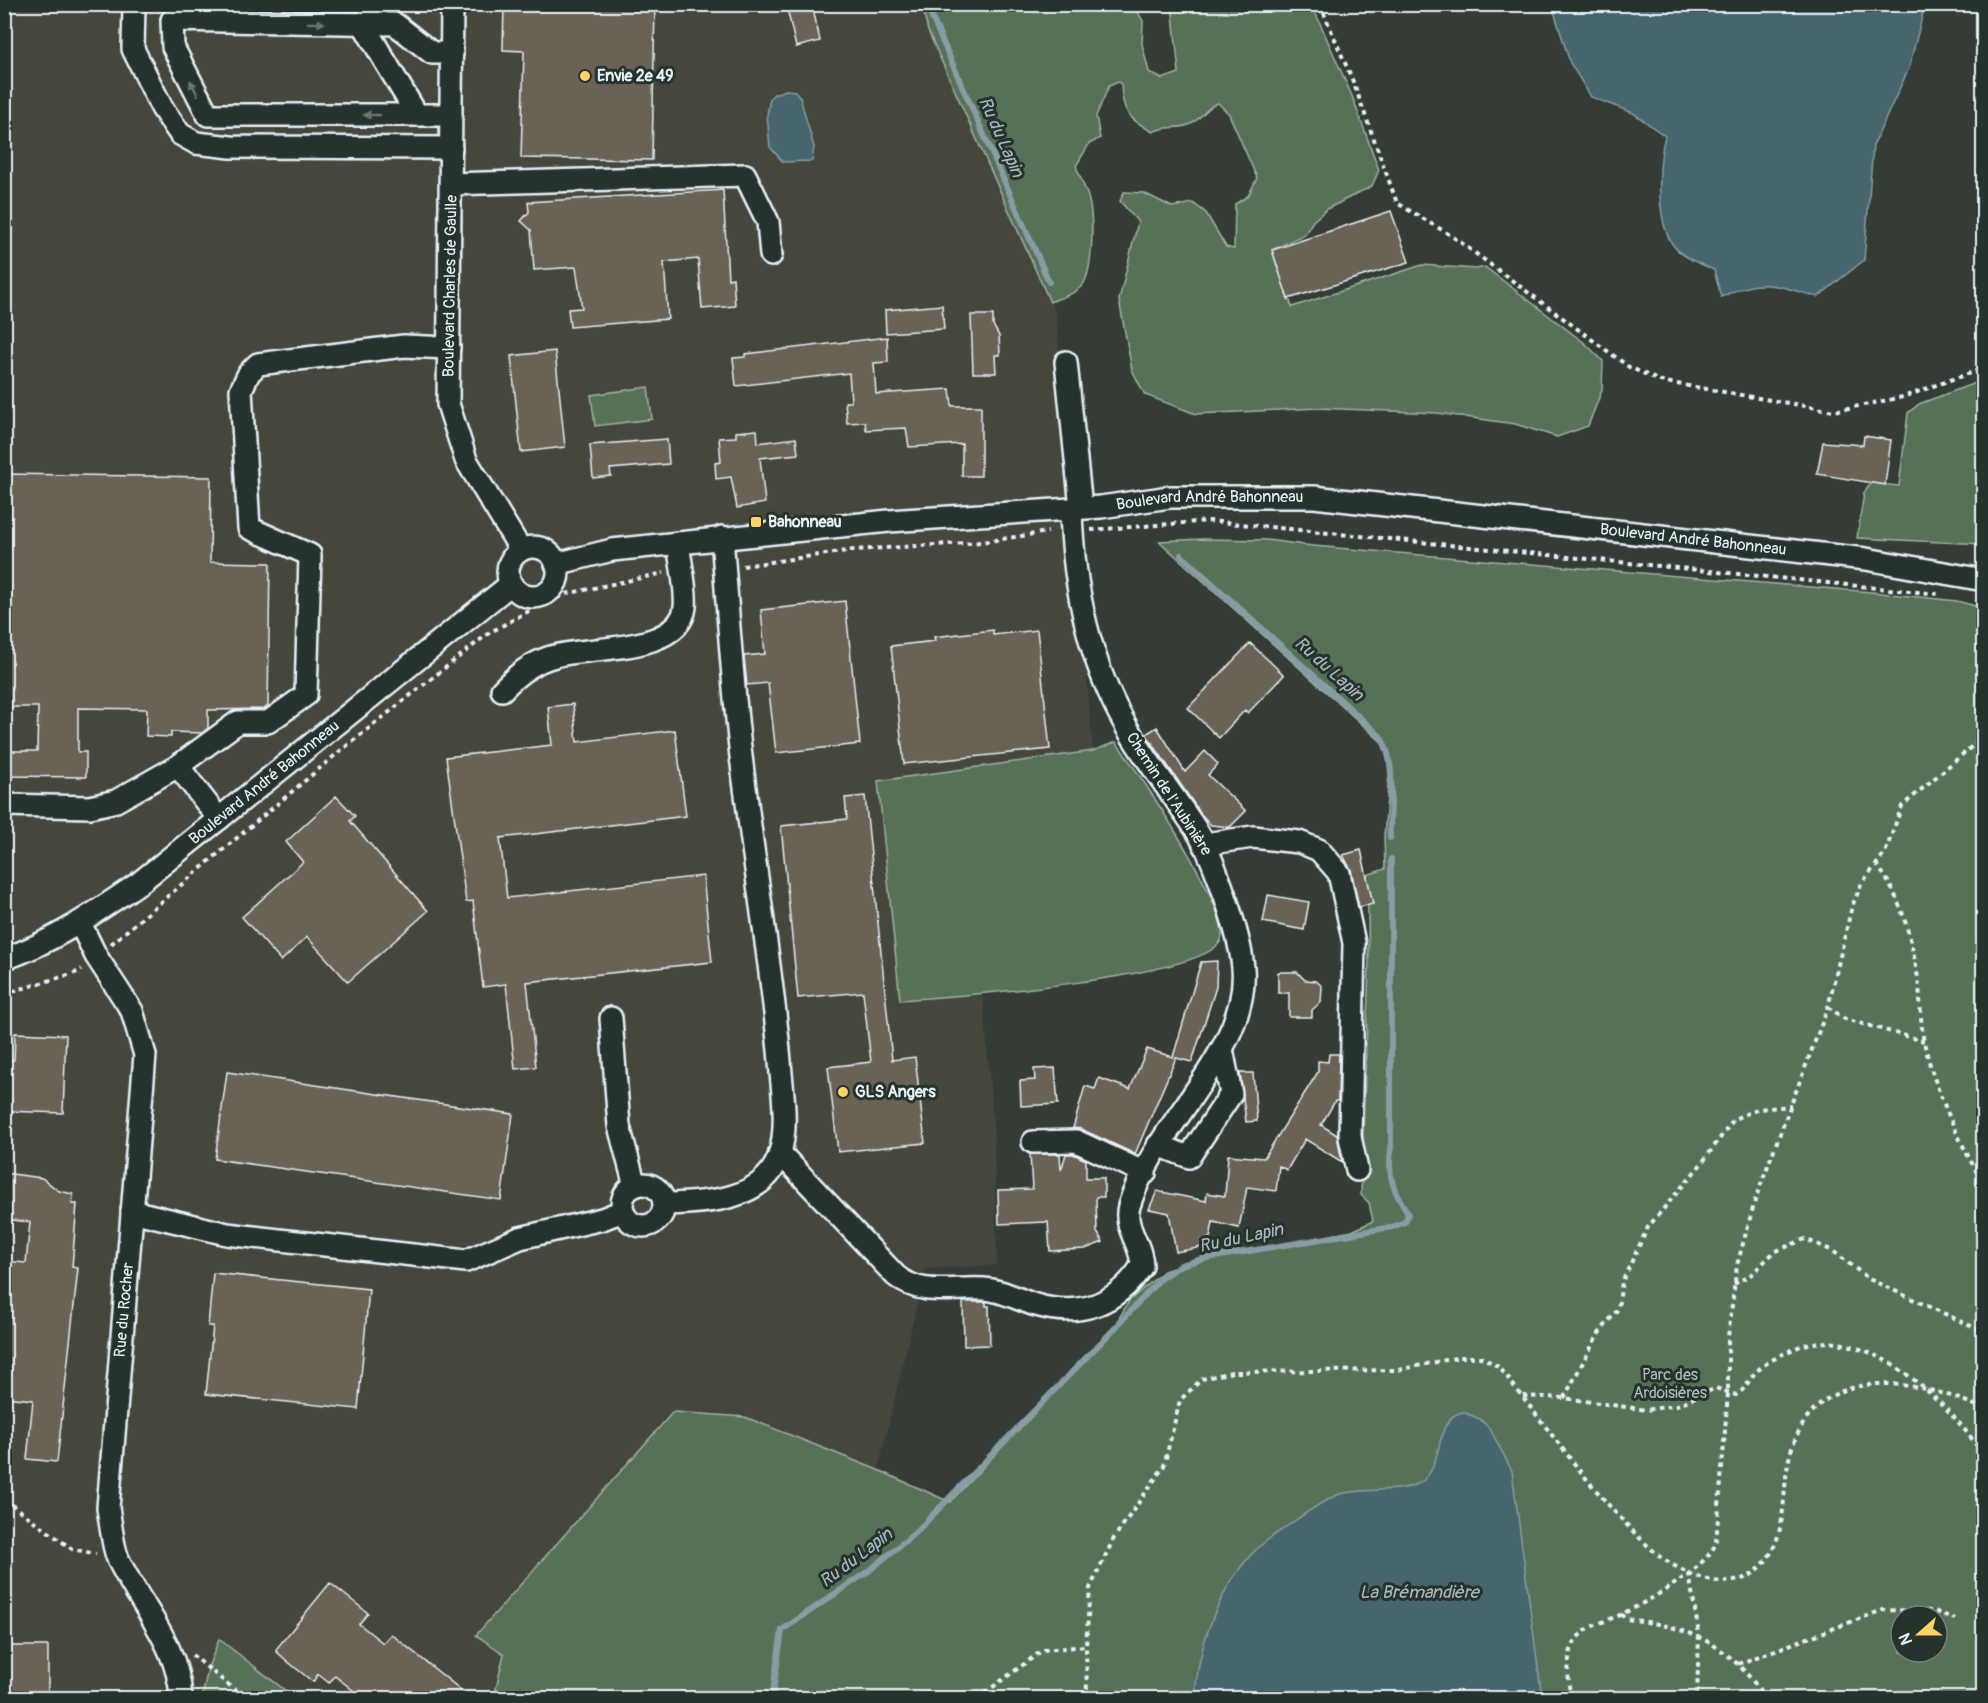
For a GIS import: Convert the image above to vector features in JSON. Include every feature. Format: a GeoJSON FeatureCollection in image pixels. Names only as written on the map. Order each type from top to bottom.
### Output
{"type":"FeatureCollection","features":[{"type":"Feature","properties":{"kind":"street"},"geometry":{"type":"LineString","coordinates":[[134,4],[133,49],[139,65],[180,134],[196,143],[231,147],[451,148]]}},
{"type":"Feature","properties":{"kind":"street"},"geometry":{"type":"LineString","coordinates":[[362,14],[380,4]]}},
{"type":"Feature","properties":{"kind":"street","name":"Boulevard Charles de Gaulle"},"geometry":{"type":"LineString","coordinates":[[452,4],[448,404],[455,432],[477,481],[521,550]]}},
{"type":"Feature","properties":{"kind":"street"},"geometry":{"type":"LineString","coordinates":[[362,14],[417,115]]}},
{"type":"Feature","properties":{"kind":"street"},"geometry":{"type":"LineString","coordinates":[[451,115],[208,115],[173,47],[172,20],[362,14],[395,24],[432,53],[452,53]]}},
{"type":"Feature","properties":{"kind":"street"},"geometry":{"type":"LineString","coordinates":[[451,184],[745,175],[768,222],[771,255]]}},
{"type":"Feature","properties":{"kind":"street"},"geometry":{"type":"LineString","coordinates":[[4,806],[90,807],[116,801],[178,766],[238,722],[268,722],[306,695],[310,555],[249,528],[241,390],[249,373],[258,364],[405,346],[449,348]]}},
{"type":"Feature","properties":{"kind":"street","name":"Chemin de l'Aubinière"},"geometry":{"type":"LineString","coordinates":[[780,1153],[896,1276],[920,1290],[989,1289],[1050,1309],[1082,1310],[1117,1295],[1142,1266],[1140,1249],[1130,1234],[1129,1207],[1158,1145],[1222,1049],[1241,1004],[1243,969],[1219,881],[1204,844],[1127,728],[1105,685],[1083,618],[1071,530],[1076,508],[1066,362]]}},
{"type":"Feature","properties":{"kind":"street","name":"Boulevard André Bahonneau"},"geometry":{"type":"LineString","coordinates":[[556,564],[587,554],[722,537],[981,513],[1076,508],[1170,497],[1314,497],[1866,559],[1983,565]]}},
{"type":"Feature","properties":{"kind":"street"},"geometry":{"type":"LineString","coordinates":[[666,1204],[701,1203],[732,1198],[762,1181],[780,1153],[784,1114],[776,1021],[745,791],[722,537]]}},
{"type":"Feature","properties":{"kind":"street"},"geometry":{"type":"LineString","coordinates":[[502,690],[528,668],[549,658],[651,642],[661,638],[677,624],[685,606],[678,543]]}},
{"type":"Feature","properties":{"kind":"street"},"geometry":{"type":"LineString","coordinates":[[539,548],[548,552],[556,564],[557,578],[545,593],[526,596],[511,584],[509,565],[521,550],[539,548]]}},
{"type":"Feature","properties":{"kind":"street","name":"Boulevard André Bahonneau"},"geometry":{"type":"LineString","coordinates":[[1866,559],[1983,580]]}},
{"type":"Feature","properties":{"kind":"street","name":"Boulevard André Bahonneau"},"geometry":{"type":"LineString","coordinates":[[4,959],[31,950],[81,923],[139,883],[511,584]]}},
{"type":"Feature","properties":{"kind":"street"},"geometry":{"type":"LineString","coordinates":[[178,766],[219,819]]}},
{"type":"Feature","properties":{"kind":"street"},"geometry":{"type":"LineString","coordinates":[[1204,844],[1252,837],[1299,842],[1319,850],[1339,873],[1350,913],[1354,943],[1350,1137],[1357,1170]]}},
{"type":"Feature","properties":{"kind":"street","name":"Rue du Rocher"},"geometry":{"type":"LineString","coordinates":[[81,923],[96,956],[132,1011],[145,1055],[108,1508],[118,1557],[151,1614],[170,1653],[181,1698]]}},
{"type":"Feature","properties":{"kind":"street"},"geometry":{"type":"LineString","coordinates":[[611,1018],[619,1126],[635,1186]]}},
{"type":"Feature","properties":{"kind":"street"},"geometry":{"type":"LineString","coordinates":[[1158,1145],[1189,1157],[1231,1094],[1222,1049]]}},
{"type":"Feature","properties":{"kind":"street"},"geometry":{"type":"LineString","coordinates":[[1033,1142],[1076,1140],[1145,1173]]}},
{"type":"Feature","properties":{"kind":"street"},"geometry":{"type":"LineString","coordinates":[[635,1186],[656,1187],[664,1197],[666,1204],[661,1217],[647,1226],[640,1227],[630,1222],[623,1211],[623,1195],[635,1186]]}},
{"type":"Feature","properties":{"kind":"street"},"geometry":{"type":"LineString","coordinates":[[132,1211],[227,1234],[466,1262],[520,1238],[602,1219],[623,1211]]}},
{"type":"Feature","properties":{"kind":"path"},"geometry":{"type":"LineString","coordinates":[[1320,4],[1354,84],[1397,202],[1452,236],[1629,367],[1660,381],[1834,411],[1903,397],[1983,368]]}},
{"type":"Feature","properties":{"kind":"path"},"geometry":{"type":"LineString","coordinates":[[725,567],[855,550],[982,542],[1071,530],[1209,522],[1947,595]]}},
{"type":"Feature","properties":{"kind":"path"},"geometry":{"type":"LineString","coordinates":[[4,994],[78,972],[339,752],[489,633],[536,607],[566,594],[639,577],[681,571]]}},
{"type":"Feature","properties":{"kind":"path"},"geometry":{"type":"LineString","coordinates":[[1570,1698],[1569,1662],[1576,1640],[1581,1633],[1621,1614],[1689,1573],[1706,1558],[1716,1543],[1728,1393],[1728,1337],[1734,1284],[1748,1220],[1828,1007],[1852,906],[1862,883],[1890,842],[1902,806],[1983,736]]}},
{"type":"Feature","properties":{"kind":"path"},"geometry":{"type":"LineString","coordinates":[[1876,864],[1897,895],[1904,918],[1918,978],[1924,1041],[1934,1076],[1968,1157],[1983,1185]]}},
{"type":"Feature","properties":{"kind":"path"},"geometry":{"type":"LineString","coordinates":[[1828,1007],[1845,1019],[1924,1041]]}},
{"type":"Feature","properties":{"kind":"path"},"geometry":{"type":"LineString","coordinates":[[1564,1398],[1598,1336],[1618,1309],[1622,1282],[1648,1227],[1702,1163],[1734,1119],[1758,1109],[1791,1106]]}},
{"type":"Feature","properties":{"kind":"path"},"geometry":{"type":"LineString","coordinates":[[1734,1284],[1752,1274],[1774,1251],[1804,1239],[1833,1251],[1869,1279],[1983,1332]]}},
{"type":"Feature","properties":{"kind":"path"},"geometry":{"type":"LineString","coordinates":[[1523,1396],[1564,1398],[1647,1410],[1677,1405],[1716,1388],[1736,1395],[1757,1371],[1797,1347],[1831,1341],[1874,1354],[1925,1387],[1983,1409]]}},
{"type":"Feature","properties":{"kind":"path"},"geometry":{"type":"LineString","coordinates":[[1088,1698],[1086,1646],[1090,1588],[1114,1538],[1164,1466],[1180,1400],[1203,1379],[1232,1372],[1398,1370],[1460,1357],[1481,1357],[1499,1367],[1649,1546],[1689,1573],[1728,1584],[1751,1576],[1763,1564],[1776,1542],[1791,1450],[1802,1422],[1819,1403],[1842,1390],[1877,1384],[1925,1387],[1971,1436],[1983,1458]]}},
{"type":"Feature","properties":{"kind":"path"},"geometry":{"type":"LineString","coordinates":[[4,1499],[72,1549],[118,1557]]}},
{"type":"Feature","properties":{"kind":"path"},"geometry":{"type":"LineString","coordinates":[[1689,1573],[1699,1635],[1697,1698]]}},
{"type":"Feature","properties":{"kind":"path"},"geometry":{"type":"LineString","coordinates":[[1738,1664],[1883,1610],[1934,1611],[1955,1619]]}},
{"type":"Feature","properties":{"kind":"path"},"geometry":{"type":"LineString","coordinates":[[1621,1614],[1625,1619],[1659,1623],[1699,1635],[1725,1651],[1753,1679],[1765,1698]]}},
{"type":"Feature","properties":{"kind":"path"},"geometry":{"type":"LineString","coordinates":[[978,1698],[1043,1650],[1086,1646]]}},
{"type":"Feature","properties":{"kind":"path"},"geometry":{"type":"LineString","coordinates":[[170,1653],[187,1652],[245,1698]]}},
{"type":"Feature","properties":{"kind":"shaded area"},"geometry":{"type":"Polygon","coordinates":[[[5,5],[922,5],[928,31],[1056,314],[1093,751],[878,782],[900,999],[983,995],[994,1137],[997,1265],[925,1269],[878,1470],[745,1417],[673,1412],[476,1635],[504,1654],[494,1698],[295,1698],[219,1639],[208,1668],[202,1698],[5,1698],[5,5]]]}},
{"type":"Feature","properties":{"kind":"green space"},"geometry":{"type":"Polygon","coordinates":[[[922,5],[1134,5],[1143,21],[1142,44],[1149,72],[1162,79],[1179,73],[1172,5],[1312,5],[1352,96],[1379,170],[1372,186],[1327,209],[1313,221],[1305,234],[1272,250],[1292,307],[1422,265],[1476,269],[1485,267],[1586,344],[1603,361],[1602,390],[1588,426],[1557,437],[1515,424],[1437,413],[1318,408],[1196,414],[1145,395],[1132,370],[1119,300],[1138,222],[1120,201],[1124,192],[1144,193],[1172,207],[1193,203],[1206,213],[1226,247],[1234,249],[1235,204],[1248,196],[1257,178],[1229,114],[1218,103],[1191,124],[1153,132],[1128,114],[1123,102],[1121,84],[1118,82],[1109,86],[1096,116],[1100,138],[1089,144],[1076,166],[1090,205],[1092,239],[1088,273],[1079,289],[1050,302],[928,31],[922,5]]]}},
{"type":"Feature","properties":{"kind":"green space"},"geometry":{"type":"Polygon","coordinates":[[[1983,380],[1983,544],[1857,538],[1864,493],[1871,483],[1899,486],[1908,413],[1919,404],[1983,380]]]}},
{"type":"Feature","properties":{"kind":"green space"},"geometry":{"type":"Polygon","coordinates":[[[648,387],[652,419],[595,426],[591,395],[648,387]]]}},
{"type":"Feature","properties":{"kind":"green space","name":"Parc des Ardoisières"},"geometry":{"type":"Polygon","coordinates":[[[1267,540],[1313,546],[1871,592],[1957,601],[1983,608],[1983,1698],[494,1698],[504,1654],[476,1635],[673,1412],[745,1417],[878,1470],[950,1502],[1118,1325],[1118,1320],[1129,1301],[1164,1271],[1192,1262],[1352,1231],[1373,1221],[1369,1203],[1361,1195],[1369,963],[1367,875],[1385,869],[1384,837],[1390,760],[1386,746],[1159,541],[1267,540]]]}},
{"type":"Feature","properties":{"kind":"green space"},"geometry":{"type":"Polygon","coordinates":[[[1116,742],[1161,809],[1198,872],[1221,924],[1221,940],[1205,953],[1171,965],[1125,975],[1018,990],[900,1000],[878,781],[1093,751],[1116,742]]]}},
{"type":"Feature","properties":{"kind":"green space"},"geometry":{"type":"Polygon","coordinates":[[[219,1639],[295,1698],[202,1698],[208,1668],[219,1639]]]}},
{"type":"Feature","properties":{"kind":"water"},"geometry":{"type":"Polygon","coordinates":[[[1552,5],[1925,5],[1909,68],[1873,146],[1864,260],[1818,297],[1780,287],[1759,285],[1721,297],[1714,270],[1680,252],[1671,242],[1666,231],[1660,189],[1665,136],[1633,113],[1591,97],[1570,63],[1552,5]]]}},
{"type":"Feature","properties":{"kind":"water"},"geometry":{"type":"Polygon","coordinates":[[[786,90],[795,91],[800,97],[814,147],[812,161],[783,162],[770,147],[767,115],[770,98],[786,90]]]}},
{"type":"Feature","properties":{"kind":"water","name":"La Brémandière"},"geometry":{"type":"Polygon","coordinates":[[[1463,1412],[1480,1419],[1490,1429],[1512,1471],[1542,1698],[1195,1698],[1200,1660],[1211,1622],[1228,1587],[1255,1551],[1310,1510],[1340,1494],[1404,1488],[1421,1482],[1434,1465],[1447,1423],[1453,1416],[1463,1412]]]}},
{"type":"Feature","properties":{"kind":"building"},"geometry":{"type":"Polygon","coordinates":[[[504,4],[655,5],[652,160],[521,158],[524,51],[503,50],[504,4]]]}},
{"type":"Feature","properties":{"kind":"building"},"geometry":{"type":"Polygon","coordinates":[[[786,4],[812,4],[820,41],[796,47],[786,4]]]}},
{"type":"Feature","properties":{"kind":"building"},"geometry":{"type":"Polygon","coordinates":[[[723,190],[728,279],[733,278],[735,306],[702,309],[698,259],[664,262],[668,319],[570,327],[568,309],[582,308],[576,267],[534,270],[531,230],[521,221],[529,212],[528,202],[723,190]]]}},
{"type":"Feature","properties":{"kind":"building"},"geometry":{"type":"Polygon","coordinates":[[[1391,211],[1409,262],[1288,299],[1272,250],[1391,211]]]}},
{"type":"Feature","properties":{"kind":"building"},"geometry":{"type":"Polygon","coordinates":[[[942,305],[944,329],[886,333],[885,310],[942,305]]]}},
{"type":"Feature","properties":{"kind":"building"},"geometry":{"type":"Polygon","coordinates":[[[971,315],[993,315],[993,325],[999,336],[1000,355],[995,355],[996,373],[973,373],[971,315]]]}},
{"type":"Feature","properties":{"kind":"building"},"geometry":{"type":"Polygon","coordinates":[[[887,337],[888,362],[874,363],[876,394],[950,389],[952,406],[981,406],[981,476],[962,476],[962,444],[909,447],[906,428],[866,430],[865,422],[847,423],[845,402],[851,402],[849,373],[736,386],[733,358],[745,357],[745,354],[887,337]]]}},
{"type":"Feature","properties":{"kind":"building"},"geometry":{"type":"Polygon","coordinates":[[[555,351],[565,447],[521,452],[511,356],[555,351]]]}},
{"type":"Feature","properties":{"kind":"building"},"geometry":{"type":"Polygon","coordinates":[[[757,430],[758,443],[796,438],[798,454],[760,458],[765,503],[737,508],[731,477],[716,479],[715,463],[721,462],[719,438],[736,437],[736,432],[757,430]]]}},
{"type":"Feature","properties":{"kind":"building"},"geometry":{"type":"Polygon","coordinates":[[[1864,436],[1891,440],[1885,485],[1817,474],[1823,442],[1863,445],[1864,436]]]}},
{"type":"Feature","properties":{"kind":"building"},"geometry":{"type":"Polygon","coordinates":[[[667,439],[669,464],[610,469],[611,476],[593,478],[590,445],[667,439]]]}},
{"type":"Feature","properties":{"kind":"building"},"geometry":{"type":"Polygon","coordinates":[[[4,474],[211,477],[210,562],[270,563],[268,706],[264,709],[208,710],[208,728],[202,733],[171,732],[171,737],[146,736],[147,709],[78,708],[78,752],[86,752],[86,777],[5,776],[6,751],[37,751],[38,707],[4,707],[4,474]]]}},
{"type":"Feature","properties":{"kind":"building"},"geometry":{"type":"Polygon","coordinates":[[[845,601],[860,744],[776,753],[768,683],[747,685],[744,656],[765,654],[761,610],[845,601]]]}},
{"type":"Feature","properties":{"kind":"building"},"geometry":{"type":"Polygon","coordinates":[[[993,630],[993,635],[1037,630],[1050,749],[904,764],[891,646],[935,641],[934,637],[993,630]]]}},
{"type":"Feature","properties":{"kind":"building"},"geometry":{"type":"Polygon","coordinates":[[[1250,643],[1284,675],[1248,713],[1245,710],[1219,738],[1188,708],[1250,643]]]}},
{"type":"Feature","properties":{"kind":"building"},"geometry":{"type":"Polygon","coordinates":[[[573,704],[577,742],[675,730],[686,816],[500,838],[507,898],[703,876],[712,962],[527,982],[536,1067],[515,1069],[506,984],[483,987],[473,901],[466,902],[446,757],[552,745],[548,707],[573,704]]]}},
{"type":"Feature","properties":{"kind":"building"},"geometry":{"type":"Polygon","coordinates":[[[1157,727],[1185,772],[1205,751],[1218,764],[1208,775],[1246,811],[1230,827],[1211,825],[1201,814],[1146,734],[1157,727]]]}},
{"type":"Feature","properties":{"kind":"building"},"geometry":{"type":"Polygon","coordinates":[[[336,796],[355,816],[350,821],[428,911],[348,982],[307,937],[281,961],[242,917],[303,862],[286,842],[336,796]]]}},
{"type":"Feature","properties":{"kind":"building"},"geometry":{"type":"Polygon","coordinates":[[[865,796],[892,1060],[915,1057],[925,1143],[838,1152],[828,1067],[871,1062],[863,992],[798,998],[781,826],[847,819],[845,798],[865,796]]]}},
{"type":"Feature","properties":{"kind":"building"},"geometry":{"type":"Polygon","coordinates":[[[1361,850],[1373,904],[1359,907],[1351,870],[1343,855],[1361,850]]]}},
{"type":"Feature","properties":{"kind":"building"},"geometry":{"type":"Polygon","coordinates":[[[1268,895],[1309,902],[1304,930],[1263,922],[1268,895]]]}},
{"type":"Feature","properties":{"kind":"building"},"geometry":{"type":"Polygon","coordinates":[[[1217,961],[1216,987],[1192,1062],[1176,1058],[1135,1154],[1081,1129],[1073,1128],[1085,1086],[1095,1089],[1099,1078],[1130,1089],[1147,1049],[1173,1057],[1201,962],[1217,961]]]}},
{"type":"Feature","properties":{"kind":"building"},"geometry":{"type":"Polygon","coordinates":[[[1278,972],[1297,972],[1305,980],[1316,981],[1322,986],[1321,1002],[1312,1010],[1312,1017],[1289,1017],[1289,993],[1278,993],[1278,972]]]}},
{"type":"Feature","properties":{"kind":"building"},"geometry":{"type":"Polygon","coordinates":[[[15,1033],[66,1035],[63,1113],[4,1111],[4,1060],[14,1060],[15,1033]]]}},
{"type":"Feature","properties":{"kind":"building"},"geometry":{"type":"Polygon","coordinates":[[[1329,1054],[1339,1054],[1338,1101],[1335,1101],[1321,1125],[1337,1135],[1342,1162],[1305,1139],[1287,1170],[1279,1166],[1276,1191],[1247,1187],[1239,1228],[1213,1222],[1210,1238],[1201,1240],[1203,1247],[1176,1252],[1169,1213],[1149,1209],[1157,1191],[1206,1201],[1207,1193],[1225,1196],[1228,1155],[1264,1158],[1318,1072],[1318,1061],[1328,1062],[1329,1054]]]}},
{"type":"Feature","properties":{"kind":"building"},"geometry":{"type":"Polygon","coordinates":[[[1055,1068],[1058,1104],[1021,1106],[1020,1081],[1035,1080],[1034,1069],[1055,1068]]]}},
{"type":"Feature","properties":{"kind":"building"},"geometry":{"type":"Polygon","coordinates":[[[227,1072],[513,1114],[501,1200],[215,1159],[227,1072]]]}},
{"type":"Feature","properties":{"kind":"building"},"geometry":{"type":"Polygon","coordinates":[[[1240,1073],[1253,1073],[1257,1121],[1246,1122],[1240,1073]]]}},
{"type":"Feature","properties":{"kind":"building"},"geometry":{"type":"Polygon","coordinates":[[[1030,1154],[1060,1154],[1061,1170],[1066,1154],[1073,1154],[1086,1160],[1086,1178],[1104,1178],[1104,1197],[1096,1197],[1097,1232],[1103,1242],[1085,1249],[1050,1251],[1048,1222],[999,1224],[998,1190],[1032,1189],[1030,1154]]]}},
{"type":"Feature","properties":{"kind":"building"},"geometry":{"type":"Polygon","coordinates":[[[4,1173],[42,1178],[59,1191],[73,1194],[72,1204],[77,1204],[72,1267],[78,1268],[57,1462],[27,1459],[33,1400],[4,1397],[4,1261],[26,1263],[30,1222],[4,1219],[4,1173]]]}},
{"type":"Feature","properties":{"kind":"building"},"geometry":{"type":"Polygon","coordinates":[[[213,1273],[369,1289],[358,1409],[206,1394],[213,1326],[208,1326],[213,1273]]]}},
{"type":"Feature","properties":{"kind":"building"},"geometry":{"type":"Polygon","coordinates":[[[963,1302],[986,1302],[986,1306],[989,1306],[990,1345],[964,1346],[963,1302]]]}},
{"type":"Feature","properties":{"kind":"building"},"geometry":{"type":"Polygon","coordinates":[[[330,1583],[368,1613],[359,1624],[383,1643],[391,1634],[471,1698],[363,1698],[335,1676],[329,1683],[318,1674],[313,1682],[287,1661],[276,1651],[277,1648],[330,1583]]]}},
{"type":"Feature","properties":{"kind":"building"},"geometry":{"type":"Polygon","coordinates":[[[4,1646],[48,1646],[48,1698],[4,1698],[4,1646]]]}},
{"type":"Feature","properties":{"kind":"waterway","name":"Ru du Lapin"},"geometry":{"type":"LineString","coordinates":[[926,4],[1049,282]]}},
{"type":"Feature","properties":{"kind":"waterway","name":"Ru du Lapin"},"geometry":{"type":"LineString","coordinates":[[1181,555],[1380,736],[1386,746],[1391,771],[1390,838]]}},
{"type":"Feature","properties":{"kind":"waterway","name":"Ru du Lapin"},"geometry":{"type":"LineString","coordinates":[[772,1698],[782,1630],[870,1570],[916,1532],[1161,1278],[1181,1265],[1202,1259],[1392,1227],[1405,1222],[1408,1214],[1395,1191],[1390,1169],[1391,859]]}},
{"type":"Feature","properties":{"kind":"place","name":"Envie 2e 49"},"geometry":{"type":"Point","coordinates":[585,76]}},
{"type":"Feature","properties":{"kind":"place","name":"Bahonneau"},"geometry":{"type":"Point","coordinates":[756,522]}},
{"type":"Feature","properties":{"kind":"place","name":"GLS Angers"},"geometry":{"type":"Point","coordinates":[843,1092]}}]}
